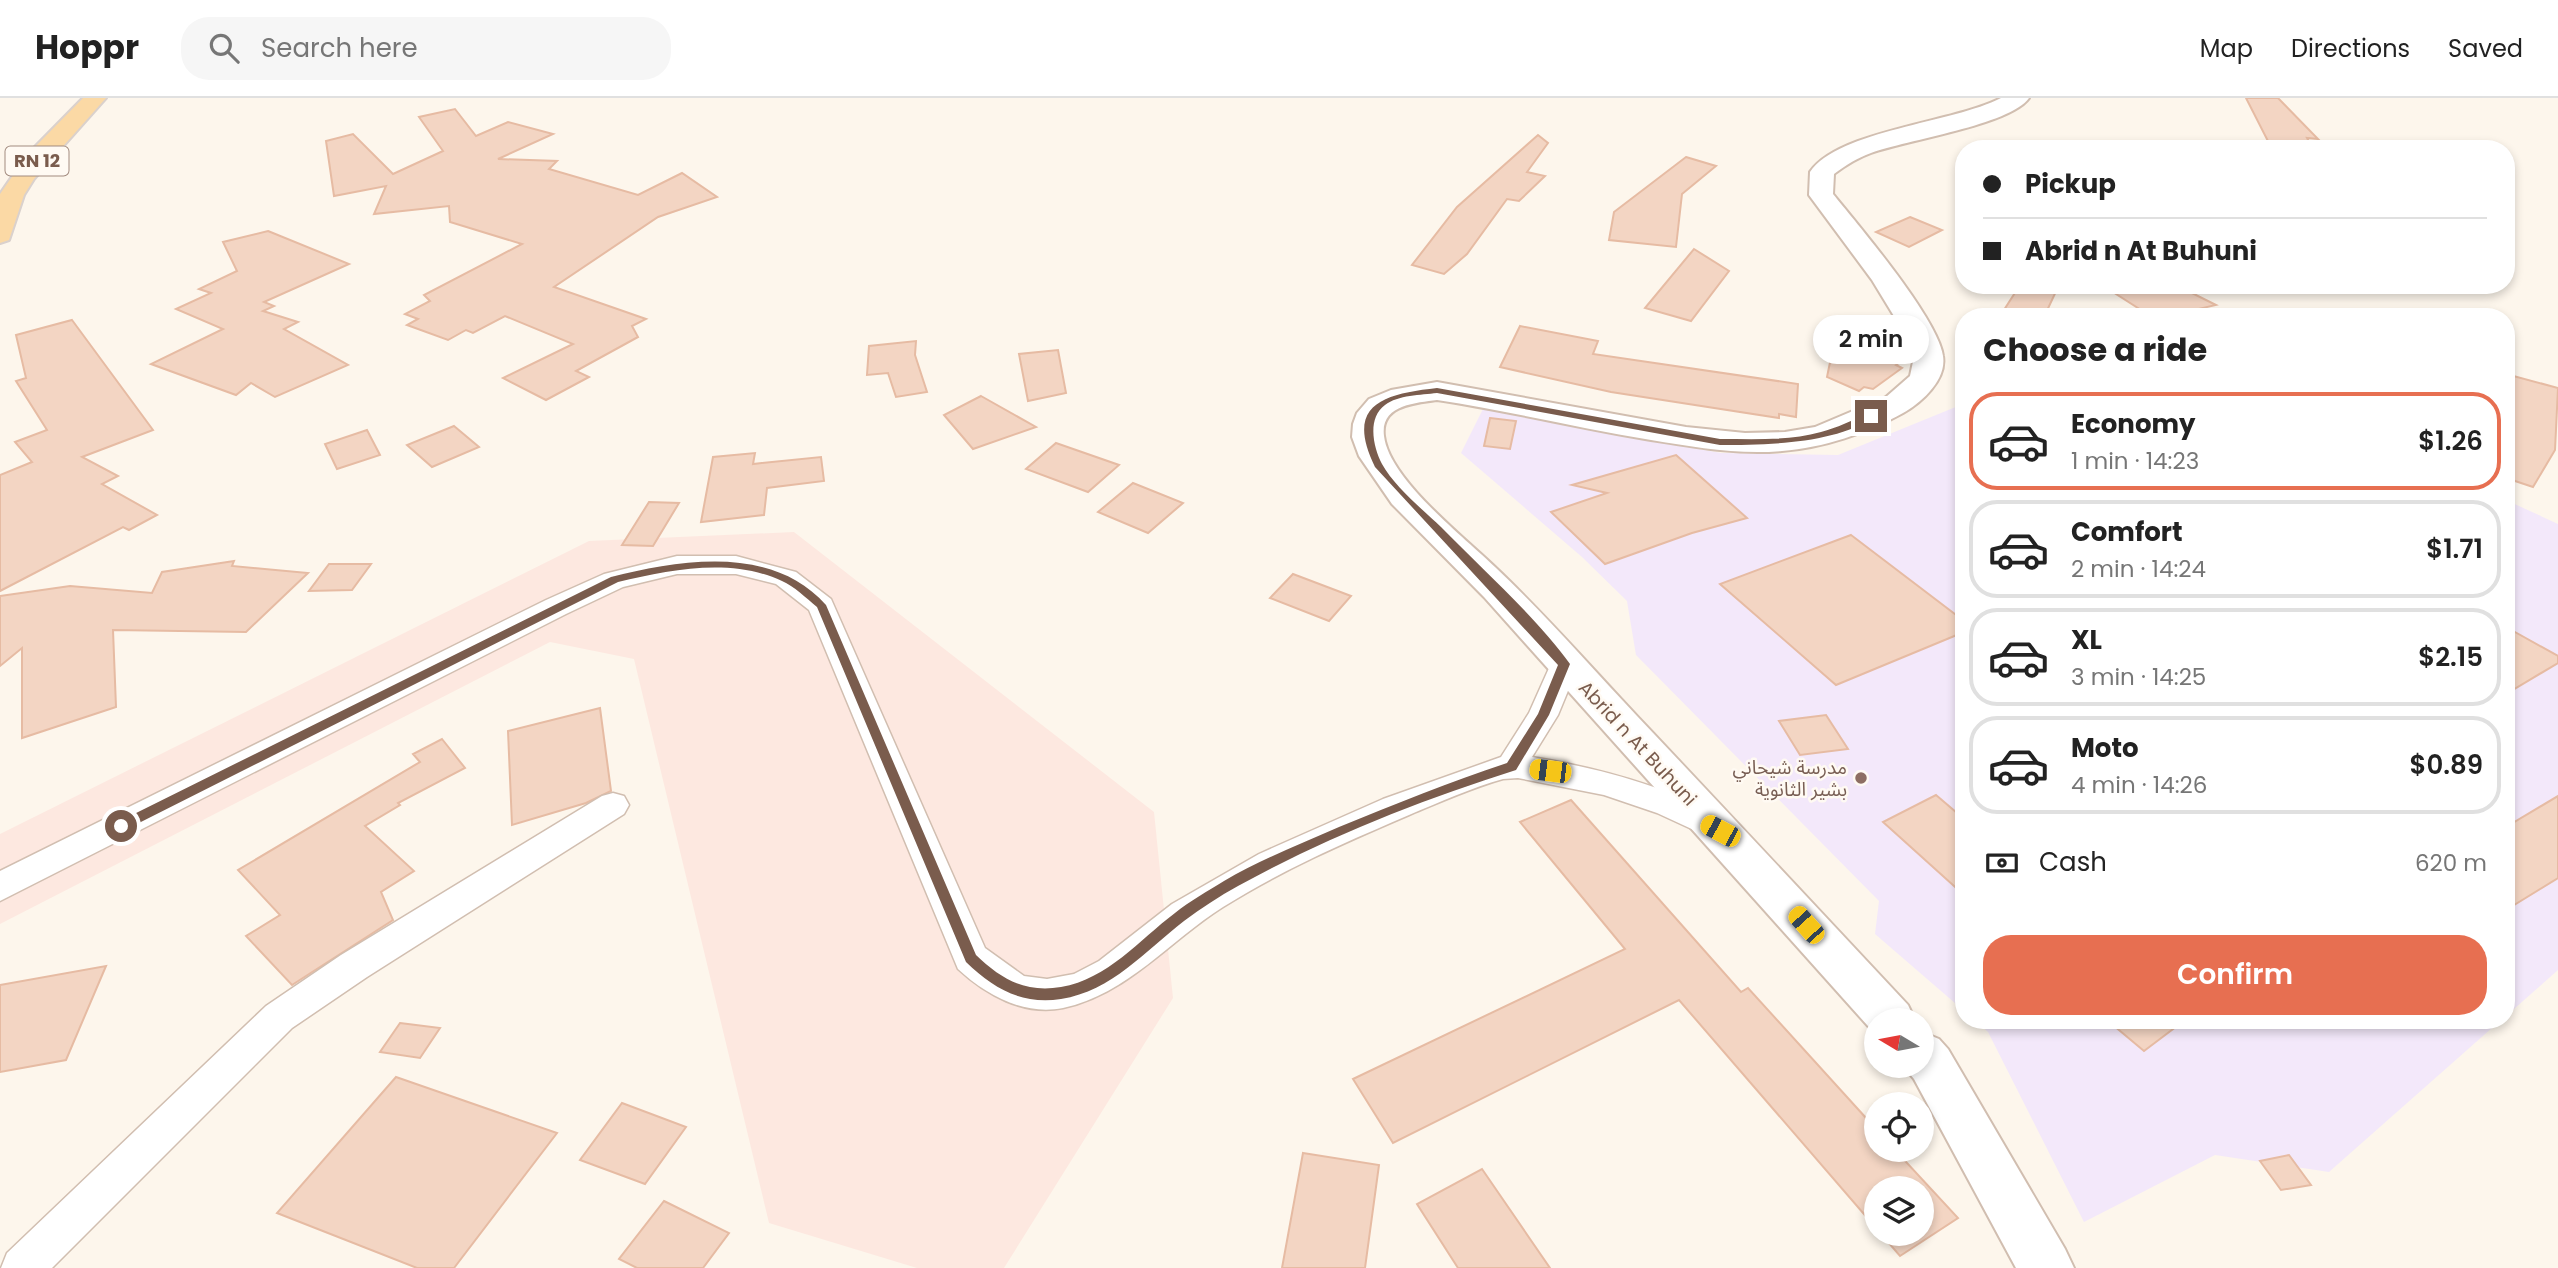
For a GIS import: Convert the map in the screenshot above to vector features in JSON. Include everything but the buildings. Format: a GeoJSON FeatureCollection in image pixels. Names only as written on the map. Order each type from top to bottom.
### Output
{"type":"FeatureCollection","features":[{"type":"Feature","properties":{"kind":"main road","name":"RN 12"},"geometry":{"type":"LineString","coordinates":[[0,235],[2,215],[20,182],[95,98]]}},
{"type":"Feature","properties":{"kind":"street","name":"Abrid n At Buhuni"},"geometry":{"type":"LineString","coordinates":[[1880,1008],[1495,587],[1412,505],[1378,465],[1368,436],[1369,421],[1381,403],[1405,394],[1437,391],[1630,428],[1733,442],[1791,440],[1824,435],[1888,409],[1910,395],[1924,378],[1929,355],[1918,329],[1856,237],[1821,195],[1822,172],[1831,162],[1847,155],[1982,117],[2018,98]]}},
{"type":"Feature","properties":{"kind":"street"},"geometry":{"type":"LineString","coordinates":[[0,887],[556,607],[614,580],[677,565],[736,565],[786,578],[821,605],[971,958],[993,979],[1023,992],[1060,993],[1095,983],[1181,916],[1242,878],[1372,817],[1446,787],[1511,766],[1598,781],[1645,796],[1720,831]]}},
{"type":"Feature","properties":{"kind":"street"},"geometry":{"type":"LineString","coordinates":[[1511,766],[1543,715],[1564,664]]}},
{"type":"Feature","properties":{"kind":"street"},"geometry":{"type":"LineString","coordinates":[[22,1268],[279,1017],[613,805]]}},
{"type":"Feature","properties":{"kind":"street"},"geometry":{"type":"LineString","coordinates":[[1934,1069],[2046,1268]]}},
{"type":"Feature","properties":{"kind":"shaded area","name":"مدرسة شيحاني بشير الثانوية"},"geometry":{"type":"Polygon","coordinates":[[[1955,407],[1955,1003],[1875,934],[1879,901],[1636,655],[1627,601],[1582,557],[1461,453],[1483,409],[1721,453],[1838,455],[1955,407]]]}},
{"type":"Feature","properties":{"kind":"shaded area"},"geometry":{"type":"Polygon","coordinates":[[[2515,504],[2558,524],[2558,970],[2515,1008],[2515,504]]]}},
{"type":"Feature","properties":{"kind":"shaded area"},"geometry":{"type":"Polygon","coordinates":[[[794,532],[1154,812],[1173,998],[1004,1268],[917,1268],[769,1223],[634,659],[550,642],[0,924],[0,834],[589,541],[794,532]]]}},
{"type":"Feature","properties":{"kind":"shaded area"},"geometry":{"type":"Polygon","coordinates":[[[1985,1029],[2491,1029],[2329,1172],[2215,1155],[2084,1222],[1985,1029]]]}},
{"type":"Feature","properties":{"kind":"place","name":"مدرسة شيحاني بشير الثانوية"},"geometry":{"type":"Point","coordinates":[1861,778]}},
{"type":"Feature","properties":{"kind":"route"},"geometry":{"type":"LineString","coordinates":[[121,826],[614,580],[677,565],[736,565],[786,578],[821,605],[971,958],[993,979],[1023,992],[1060,993],[1095,983],[1181,916],[1231,884],[1286,855],[1446,787],[1511,766],[1543,715],[1564,664],[1495,587],[1412,505],[1378,465],[1368,436],[1369,421],[1381,403],[1405,394],[1437,391],[1630,428],[1720,442],[1791,440],[1824,435],[1871,416]]}}]}
